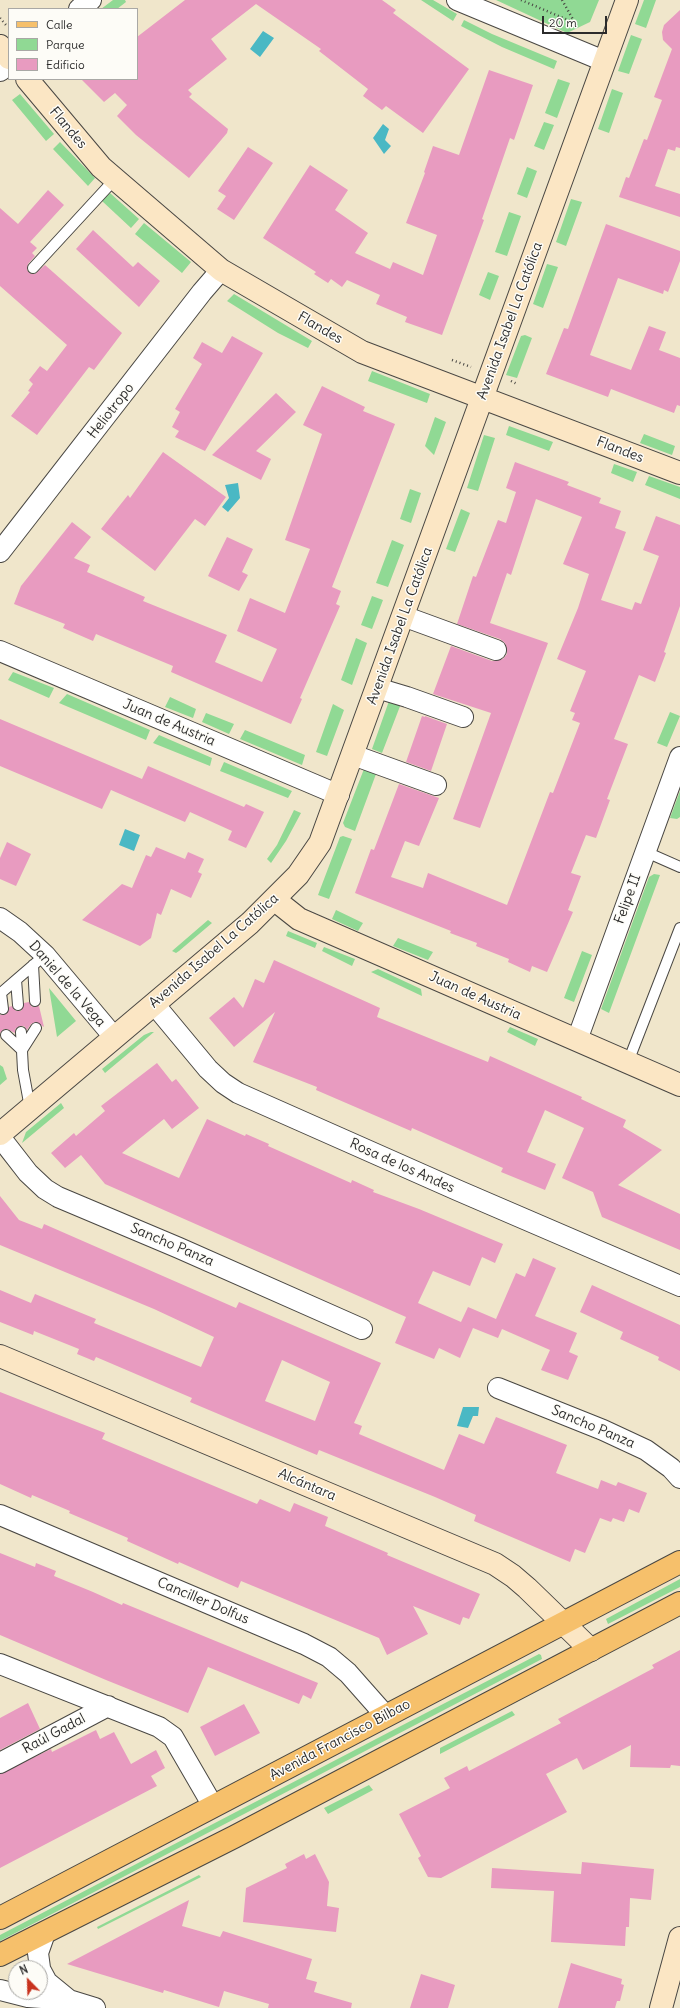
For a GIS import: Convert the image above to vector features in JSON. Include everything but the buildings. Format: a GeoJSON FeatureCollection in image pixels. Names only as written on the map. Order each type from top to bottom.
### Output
{"type":"FeatureCollection","features":[{"type":"Feature","properties":{"kind":"main road","name":"Avenida Francisco Bilbao"},"geometry":{"type":"LineString","coordinates":[[0,1918],[680,1562]]}},
{"type":"Feature","properties":{"kind":"main road"},"geometry":{"type":"LineString","coordinates":[[0,1955],[680,1603]]}},
{"type":"Feature","properties":{"kind":"street"},"geometry":{"type":"LineString","coordinates":[[80,8],[91,0]]}},
{"type":"Feature","properties":{"kind":"street"},"geometry":{"type":"LineString","coordinates":[[457,0],[604,61]]}},
{"type":"Feature","properties":{"kind":"street","name":"Avenida Isabel La Católica"},"geometry":{"type":"LineString","coordinates":[[0,1134],[250,923],[275,900],[298,875],[320,843],[339,795],[626,0]]}},
{"type":"Feature","properties":{"kind":"street"},"geometry":{"type":"LineString","coordinates":[[0,46],[8,57]]}},
{"type":"Feature","properties":{"kind":"street"},"geometry":{"type":"LineString","coordinates":[[0,71],[8,65]]}},
{"type":"Feature","properties":{"kind":"street","name":"Flandes"},"geometry":{"type":"LineString","coordinates":[[27,80],[101,167],[222,270],[362,352],[482,399],[680,473]]}},
{"type":"Feature","properties":{"kind":"street","name":"Heliotropo"},"geometry":{"type":"LineString","coordinates":[[0,552],[202,292],[222,270]]}},
{"type":"Feature","properties":{"kind":"street"},"geometry":{"type":"LineString","coordinates":[[403,616],[496,650]]}},
{"type":"Feature","properties":{"kind":"street","name":"Juan de Austria"},"geometry":{"type":"LineString","coordinates":[[0,651],[339,795]]}},
{"type":"Feature","properties":{"kind":"street"},"geometry":{"type":"LineString","coordinates":[[377,688],[407,696],[463,717]]}},
{"type":"Feature","properties":{"kind":"street"},"geometry":{"type":"LineString","coordinates":[[353,755],[436,785]]}},
{"type":"Feature","properties":{"kind":"street","name":"Felipe II"},"geometry":{"type":"LineString","coordinates":[[577,1040],[680,756]]}},
{"type":"Feature","properties":{"kind":"street","name":"Juan de Austria"},"geometry":{"type":"LineString","coordinates":[[275,900],[299,919],[680,1085]]}},
{"type":"Feature","properties":{"kind":"street","name":"Daniel de la Vega"},"geometry":{"type":"LineString","coordinates":[[0,918],[20,932],[39,960],[114,1037]]}},
{"type":"Feature","properties":{"kind":"street","name":"Rosa de los Andes"},"geometry":{"type":"LineString","coordinates":[[154,1004],[208,1069],[223,1083],[238,1093],[457,1190],[680,1286]]}},
{"type":"Feature","properties":{"kind":"street","name":"Sancho Panza"},"geometry":{"type":"LineString","coordinates":[[0,1137],[28,1173],[45,1189],[58,1197],[179,1248],[362,1329]]}},
{"type":"Feature","properties":{"kind":"street","name":"Alcántara"},"geometry":{"type":"LineString","coordinates":[[0,1356],[495,1564],[513,1576],[591,1650]]}},
{"type":"Feature","properties":{"kind":"street","name":"Sancho Panza"},"geometry":{"type":"LineString","coordinates":[[498,1388],[603,1430],[646,1450],[671,1468],[680,1478]]}},
{"type":"Feature","properties":{"kind":"street","name":"Canciller Dolfus"},"geometry":{"type":"LineString","coordinates":[[0,1515],[304,1644],[329,1657],[348,1673],[386,1716]]}},
{"type":"Feature","properties":{"kind":"street","name":"Raúl Gadal"},"geometry":{"type":"LineString","coordinates":[[0,1664],[159,1727],[173,1737],[213,1806]]}},
{"type":"Feature","properties":{"kind":"street","name":"Raúl Gadal"},"geometry":{"type":"LineString","coordinates":[[0,1763],[108,1706]]}},
{"type":"Feature","properties":{"kind":"street"},"geometry":{"type":"LineString","coordinates":[[39,1960],[38,1953],[45,1933]]}},
{"type":"Feature","properties":{"kind":"street"},"geometry":{"type":"LineString","coordinates":[[661,2008],[679,1943]]}},
{"type":"Feature","properties":{"kind":"street"},"geometry":{"type":"LineString","coordinates":[[48,1983],[69,2000]]}},
{"type":"Feature","properties":{"kind":"street"},"geometry":{"type":"LineString","coordinates":[[0,1990],[28,1997],[69,2000],[95,2008]]}},
{"type":"Feature","properties":{"kind":"lane"},"geometry":{"type":"LineString","coordinates":[[33,268],[115,179]]}},
{"type":"Feature","properties":{"kind":"lane"},"geometry":{"type":"LineString","coordinates":[[646,852],[680,867]]}},
{"type":"Feature","properties":{"kind":"lane"},"geometry":{"type":"LineString","coordinates":[[628,1062],[680,928]]}},
{"type":"Feature","properties":{"kind":"lane"},"geometry":{"type":"LineString","coordinates":[[3,1009],[1,993],[39,960]]}},
{"type":"Feature","properties":{"kind":"lane"},"geometry":{"type":"LineString","coordinates":[[35,1001],[39,960]]}},
{"type":"Feature","properties":{"kind":"lane"},"geometry":{"type":"LineString","coordinates":[[16,980],[18,1005]]}},
{"type":"Feature","properties":{"kind":"lane"},"geometry":{"type":"LineString","coordinates":[[22,1050],[36,1028]]}},
{"type":"Feature","properties":{"kind":"lane"},"geometry":{"type":"LineString","coordinates":[[21,1032],[30,1108]]}},
{"type":"Feature","properties":{"kind":"lane"},"geometry":{"type":"LineString","coordinates":[[6,1035],[22,1050]]}},
{"type":"Feature","properties":{"kind":"path"},"geometry":{"type":"LineString","coordinates":[[521,0],[575,23],[562,0]]}},
{"type":"Feature","properties":{"kind":"green space"},"geometry":{"type":"Polygon","coordinates":[[[113,0],[125,0],[126,2],[118,8],[102,8],[113,0]]]}},
{"type":"Feature","properties":{"kind":"green space"},"geometry":{"type":"Polygon","coordinates":[[[421,0],[433,0],[457,14],[453,21],[421,0]]]}},
{"type":"Feature","properties":{"kind":"green space"},"geometry":{"type":"Polygon","coordinates":[[[496,0],[599,0],[590,22],[567,33],[496,0]]]}},
{"type":"Feature","properties":{"kind":"green space"},"geometry":{"type":"Polygon","coordinates":[[[644,0],[656,0],[646,28],[635,24],[644,0]]]}},
{"type":"Feature","properties":{"kind":"green space"},"geometry":{"type":"Polygon","coordinates":[[[464,20],[492,34],[557,61],[554,69],[502,47],[461,26],[464,20]]]}},
{"type":"Feature","properties":{"kind":"green space"},"geometry":{"type":"Polygon","coordinates":[[[631,35],[642,39],[629,74],[618,71],[631,35]]]}},
{"type":"Feature","properties":{"kind":"green space"},"geometry":{"type":"Polygon","coordinates":[[[558,79],[570,83],[557,118],[545,113],[558,79]]]}},
{"type":"Feature","properties":{"kind":"green space"},"geometry":{"type":"Polygon","coordinates":[[[612,89],[623,93],[609,133],[598,129],[612,89]]]}},
{"type":"Feature","properties":{"kind":"green space"},"geometry":{"type":"Polygon","coordinates":[[[20,94],[54,134],[46,141],[12,100],[20,94]]]}},
{"type":"Feature","properties":{"kind":"green space"},"geometry":{"type":"Polygon","coordinates":[[[544,122],[554,125],[544,150],[534,146],[544,122]]]}},
{"type":"Feature","properties":{"kind":"green space"},"geometry":{"type":"Polygon","coordinates":[[[60,142],[95,178],[88,186],[53,149],[60,142]]]}},
{"type":"Feature","properties":{"kind":"green space"},"geometry":{"type":"Polygon","coordinates":[[[527,167],[537,171],[527,198],[517,194],[527,167]]]}},
{"type":"Feature","properties":{"kind":"green space"},"geometry":{"type":"Polygon","coordinates":[[[110,193],[139,219],[131,228],[102,201],[110,193]]]}},
{"type":"Feature","properties":{"kind":"green space"},"geometry":{"type":"Polygon","coordinates":[[[571,199],[582,202],[566,246],[556,242],[571,199]]]}},
{"type":"Feature","properties":{"kind":"green space"},"geometry":{"type":"Polygon","coordinates":[[[509,212],[521,216],[507,256],[495,252],[509,212]]]}},
{"type":"Feature","properties":{"kind":"green space"},"geometry":{"type":"Polygon","coordinates":[[[144,223],[191,262],[182,273],[135,234],[144,223]]]}},
{"type":"Feature","properties":{"kind":"green space"},"geometry":{"type":"Polygon","coordinates":[[[547,264],[558,267],[543,308],[533,304],[547,264]]]}},
{"type":"Feature","properties":{"kind":"green space"},"geometry":{"type":"Polygon","coordinates":[[[488,272],[499,276],[490,300],[479,295],[488,272]]]}},
{"type":"Feature","properties":{"kind":"green space"},"geometry":{"type":"Polygon","coordinates":[[[234,294],[312,341],[308,348],[278,333],[227,301],[234,294]]]}},
{"type":"Feature","properties":{"kind":"green space"},"geometry":{"type":"Polygon","coordinates":[[[525,335],[532,338],[517,378],[506,375],[521,336],[525,335]]]}},
{"type":"Feature","properties":{"kind":"green space"},"geometry":{"type":"Polygon","coordinates":[[[372,371],[430,394],[427,403],[368,381],[372,371]]]}},
{"type":"Feature","properties":{"kind":"green space"},"geometry":{"type":"Polygon","coordinates":[[[435,417],[446,422],[434,455],[425,446],[435,417]]]}},
{"type":"Feature","properties":{"kind":"green space"},"geometry":{"type":"Polygon","coordinates":[[[509,426],[553,442],[549,451],[506,435],[509,426]]]}},
{"type":"Feature","properties":{"kind":"green space"},"geometry":{"type":"Polygon","coordinates":[[[644,434],[675,446],[672,455],[640,443],[644,434]]]}},
{"type":"Feature","properties":{"kind":"green space"},"geometry":{"type":"Polygon","coordinates":[[[484,435],[495,438],[478,491],[467,488],[484,435]]]}},
{"type":"Feature","properties":{"kind":"green space"},"geometry":{"type":"Polygon","coordinates":[[[614,464],[637,472],[633,482],[611,473],[614,464]]]}},
{"type":"Feature","properties":{"kind":"green space"},"geometry":{"type":"Polygon","coordinates":[[[649,476],[680,487],[680,499],[645,485],[649,476]]]}},
{"type":"Feature","properties":{"kind":"green space"},"geometry":{"type":"Polygon","coordinates":[[[410,489],[421,493],[411,523],[400,519],[410,489]]]}},
{"type":"Feature","properties":{"kind":"green space"},"geometry":{"type":"Polygon","coordinates":[[[461,509],[470,513],[455,552],[446,549],[461,509]]]}},
{"type":"Feature","properties":{"kind":"green space"},"geometry":{"type":"Polygon","coordinates":[[[392,540],[404,545],[388,587],[376,583],[392,540]]]}},
{"type":"Feature","properties":{"kind":"green space"},"geometry":{"type":"Polygon","coordinates":[[[372,596],[383,600],[372,629],[361,625],[372,596]]]}},
{"type":"Feature","properties":{"kind":"green space"},"geometry":{"type":"Polygon","coordinates":[[[356,638],[367,643],[352,685],[341,680],[356,638]]]}},
{"type":"Feature","properties":{"kind":"green space"},"geometry":{"type":"Polygon","coordinates":[[[13,672],[54,688],[49,698],[8,680],[13,672]]]}},
{"type":"Feature","properties":{"kind":"green space"},"geometry":{"type":"Polygon","coordinates":[[[67,694],[150,730],[146,740],[59,703],[67,694]]]}},
{"type":"Feature","properties":{"kind":"green space"},"geometry":{"type":"Polygon","coordinates":[[[170,697],[196,709],[193,718],[165,707],[170,697]]]}},
{"type":"Feature","properties":{"kind":"green space"},"geometry":{"type":"Polygon","coordinates":[[[389,701],[402,701],[382,753],[372,749],[389,701]]]}},
{"type":"Feature","properties":{"kind":"green space"},"geometry":{"type":"Polygon","coordinates":[[[333,704],[344,710],[327,756],[316,752],[333,704]]]}},
{"type":"Feature","properties":{"kind":"green space"},"geometry":{"type":"Polygon","coordinates":[[[670,712],[680,716],[667,747],[657,743],[670,712]]]}},
{"type":"Feature","properties":{"kind":"green space"},"geometry":{"type":"Polygon","coordinates":[[[206,713],[234,724],[229,734],[202,722],[206,713]]]}},
{"type":"Feature","properties":{"kind":"green space"},"geometry":{"type":"Polygon","coordinates":[[[245,730],[305,755],[302,765],[240,739],[245,730]]]}},
{"type":"Feature","properties":{"kind":"green space"},"geometry":{"type":"Polygon","coordinates":[[[159,735],[212,758],[210,766],[153,743],[159,735]]]}},
{"type":"Feature","properties":{"kind":"green space"},"geometry":{"type":"Polygon","coordinates":[[[224,762],[292,791],[288,798],[220,771],[224,762]]]}},
{"type":"Feature","properties":{"kind":"green space"},"geometry":{"type":"Polygon","coordinates":[[[364,769],[376,774],[355,831],[345,827],[343,823],[364,769]]]}},
{"type":"Feature","properties":{"kind":"green space"},"geometry":{"type":"Polygon","coordinates":[[[680,791],[680,817],[677,819],[670,818],[680,791]]]}},
{"type":"Feature","properties":{"kind":"green space"},"geometry":{"type":"Polygon","coordinates":[[[294,810],[301,813],[286,841],[271,863],[267,859],[277,845],[294,810]]]}},
{"type":"Feature","properties":{"kind":"green space"},"geometry":{"type":"Polygon","coordinates":[[[343,836],[352,839],[329,899],[318,895],[340,837],[343,836]]]}},
{"type":"Feature","properties":{"kind":"green space"},"geometry":{"type":"Polygon","coordinates":[[[654,874],[660,875],[609,1013],[601,1009],[649,877],[654,874]]]}},
{"type":"Feature","properties":{"kind":"green space"},"geometry":{"type":"Polygon","coordinates":[[[336,910],[363,923],[358,931],[332,919],[336,910]]]}},
{"type":"Feature","properties":{"kind":"green space"},"geometry":{"type":"Polygon","coordinates":[[[208,920],[212,923],[179,951],[176,953],[172,951],[208,920]]]}},
{"type":"Feature","properties":{"kind":"green space"},"geometry":{"type":"Polygon","coordinates":[[[288,931],[317,943],[315,948],[286,936],[288,931]]]}},
{"type":"Feature","properties":{"kind":"green space"},"geometry":{"type":"Polygon","coordinates":[[[398,938],[433,952],[428,960],[393,946],[398,938]]]}},
{"type":"Feature","properties":{"kind":"green space"},"geometry":{"type":"Polygon","coordinates":[[[324,947],[355,959],[352,966],[322,951],[324,947]]]}},
{"type":"Feature","properties":{"kind":"green space"},"geometry":{"type":"Polygon","coordinates":[[[582,951],[592,955],[574,1002],[564,998],[582,951]]]}},
{"type":"Feature","properties":{"kind":"green space"},"geometry":{"type":"Polygon","coordinates":[[[378,969],[421,989],[422,996],[371,972],[378,969]]]}},
{"type":"Feature","properties":{"kind":"green space"},"geometry":{"type":"Polygon","coordinates":[[[49,988],[76,1021],[57,1037],[49,988]]]}},
{"type":"Feature","properties":{"kind":"green space"},"geometry":{"type":"Polygon","coordinates":[[[510,1027],[538,1039],[535,1046],[507,1032],[510,1027]]]}},
{"type":"Feature","properties":{"kind":"green space"},"geometry":{"type":"Polygon","coordinates":[[[154,1032],[105,1073],[102,1069],[144,1035],[154,1032]]]}},
{"type":"Feature","properties":{"kind":"green space"},"geometry":{"type":"Polygon","coordinates":[[[0,1065],[3,1067],[7,1079],[0,1085],[0,1065]]]}},
{"type":"Feature","properties":{"kind":"green space"},"geometry":{"type":"Polygon","coordinates":[[[61,1103],[64,1108],[22,1143],[26,1132],[61,1103]]]}},
{"type":"Feature","properties":{"kind":"green space"},"geometry":{"type":"Polygon","coordinates":[[[680,1579],[680,1587],[608,1624],[606,1619],[680,1579]]]}},
{"type":"Feature","properties":{"kind":"green space"},"geometry":{"type":"Polygon","coordinates":[[[539,1654],[541,1655],[542,1659],[0,1941],[0,1935],[539,1654]]]}},
{"type":"Feature","properties":{"kind":"green space"},"geometry":{"type":"Polygon","coordinates":[[[512,1711],[515,1715],[440,1754],[440,1748],[512,1711]]]}},
{"type":"Feature","properties":{"kind":"green space"},"geometry":{"type":"Polygon","coordinates":[[[369,1785],[373,1790],[328,1814],[324,1808],[369,1785]]]}},
{"type":"Feature","properties":{"kind":"green space"},"geometry":{"type":"Polygon","coordinates":[[[199,1875],[201,1877],[98,1929],[97,1927],[199,1875]]]}},
{"type":"Feature","properties":{"kind":"water"},"geometry":{"type":"Polygon","coordinates":[[[263,31],[274,38],[260,57],[250,49],[263,31]]]}},
{"type":"Feature","properties":{"kind":"water"},"geometry":{"type":"Polygon","coordinates":[[[383,124],[389,129],[385,140],[391,146],[384,154],[373,138],[383,124]]]}},
{"type":"Feature","properties":{"kind":"water"},"geometry":{"type":"Polygon","coordinates":[[[238,483],[240,498],[228,512],[222,507],[229,498],[225,485],[238,483]]]}},
{"type":"Feature","properties":{"kind":"water"},"geometry":{"type":"Polygon","coordinates":[[[125,829],[140,835],[134,851],[119,845],[125,829]]]}},
{"type":"Feature","properties":{"kind":"water"},"geometry":{"type":"Polygon","coordinates":[[[463,1407],[479,1407],[478,1416],[473,1416],[468,1428],[457,1426],[463,1407]]]}}]}
